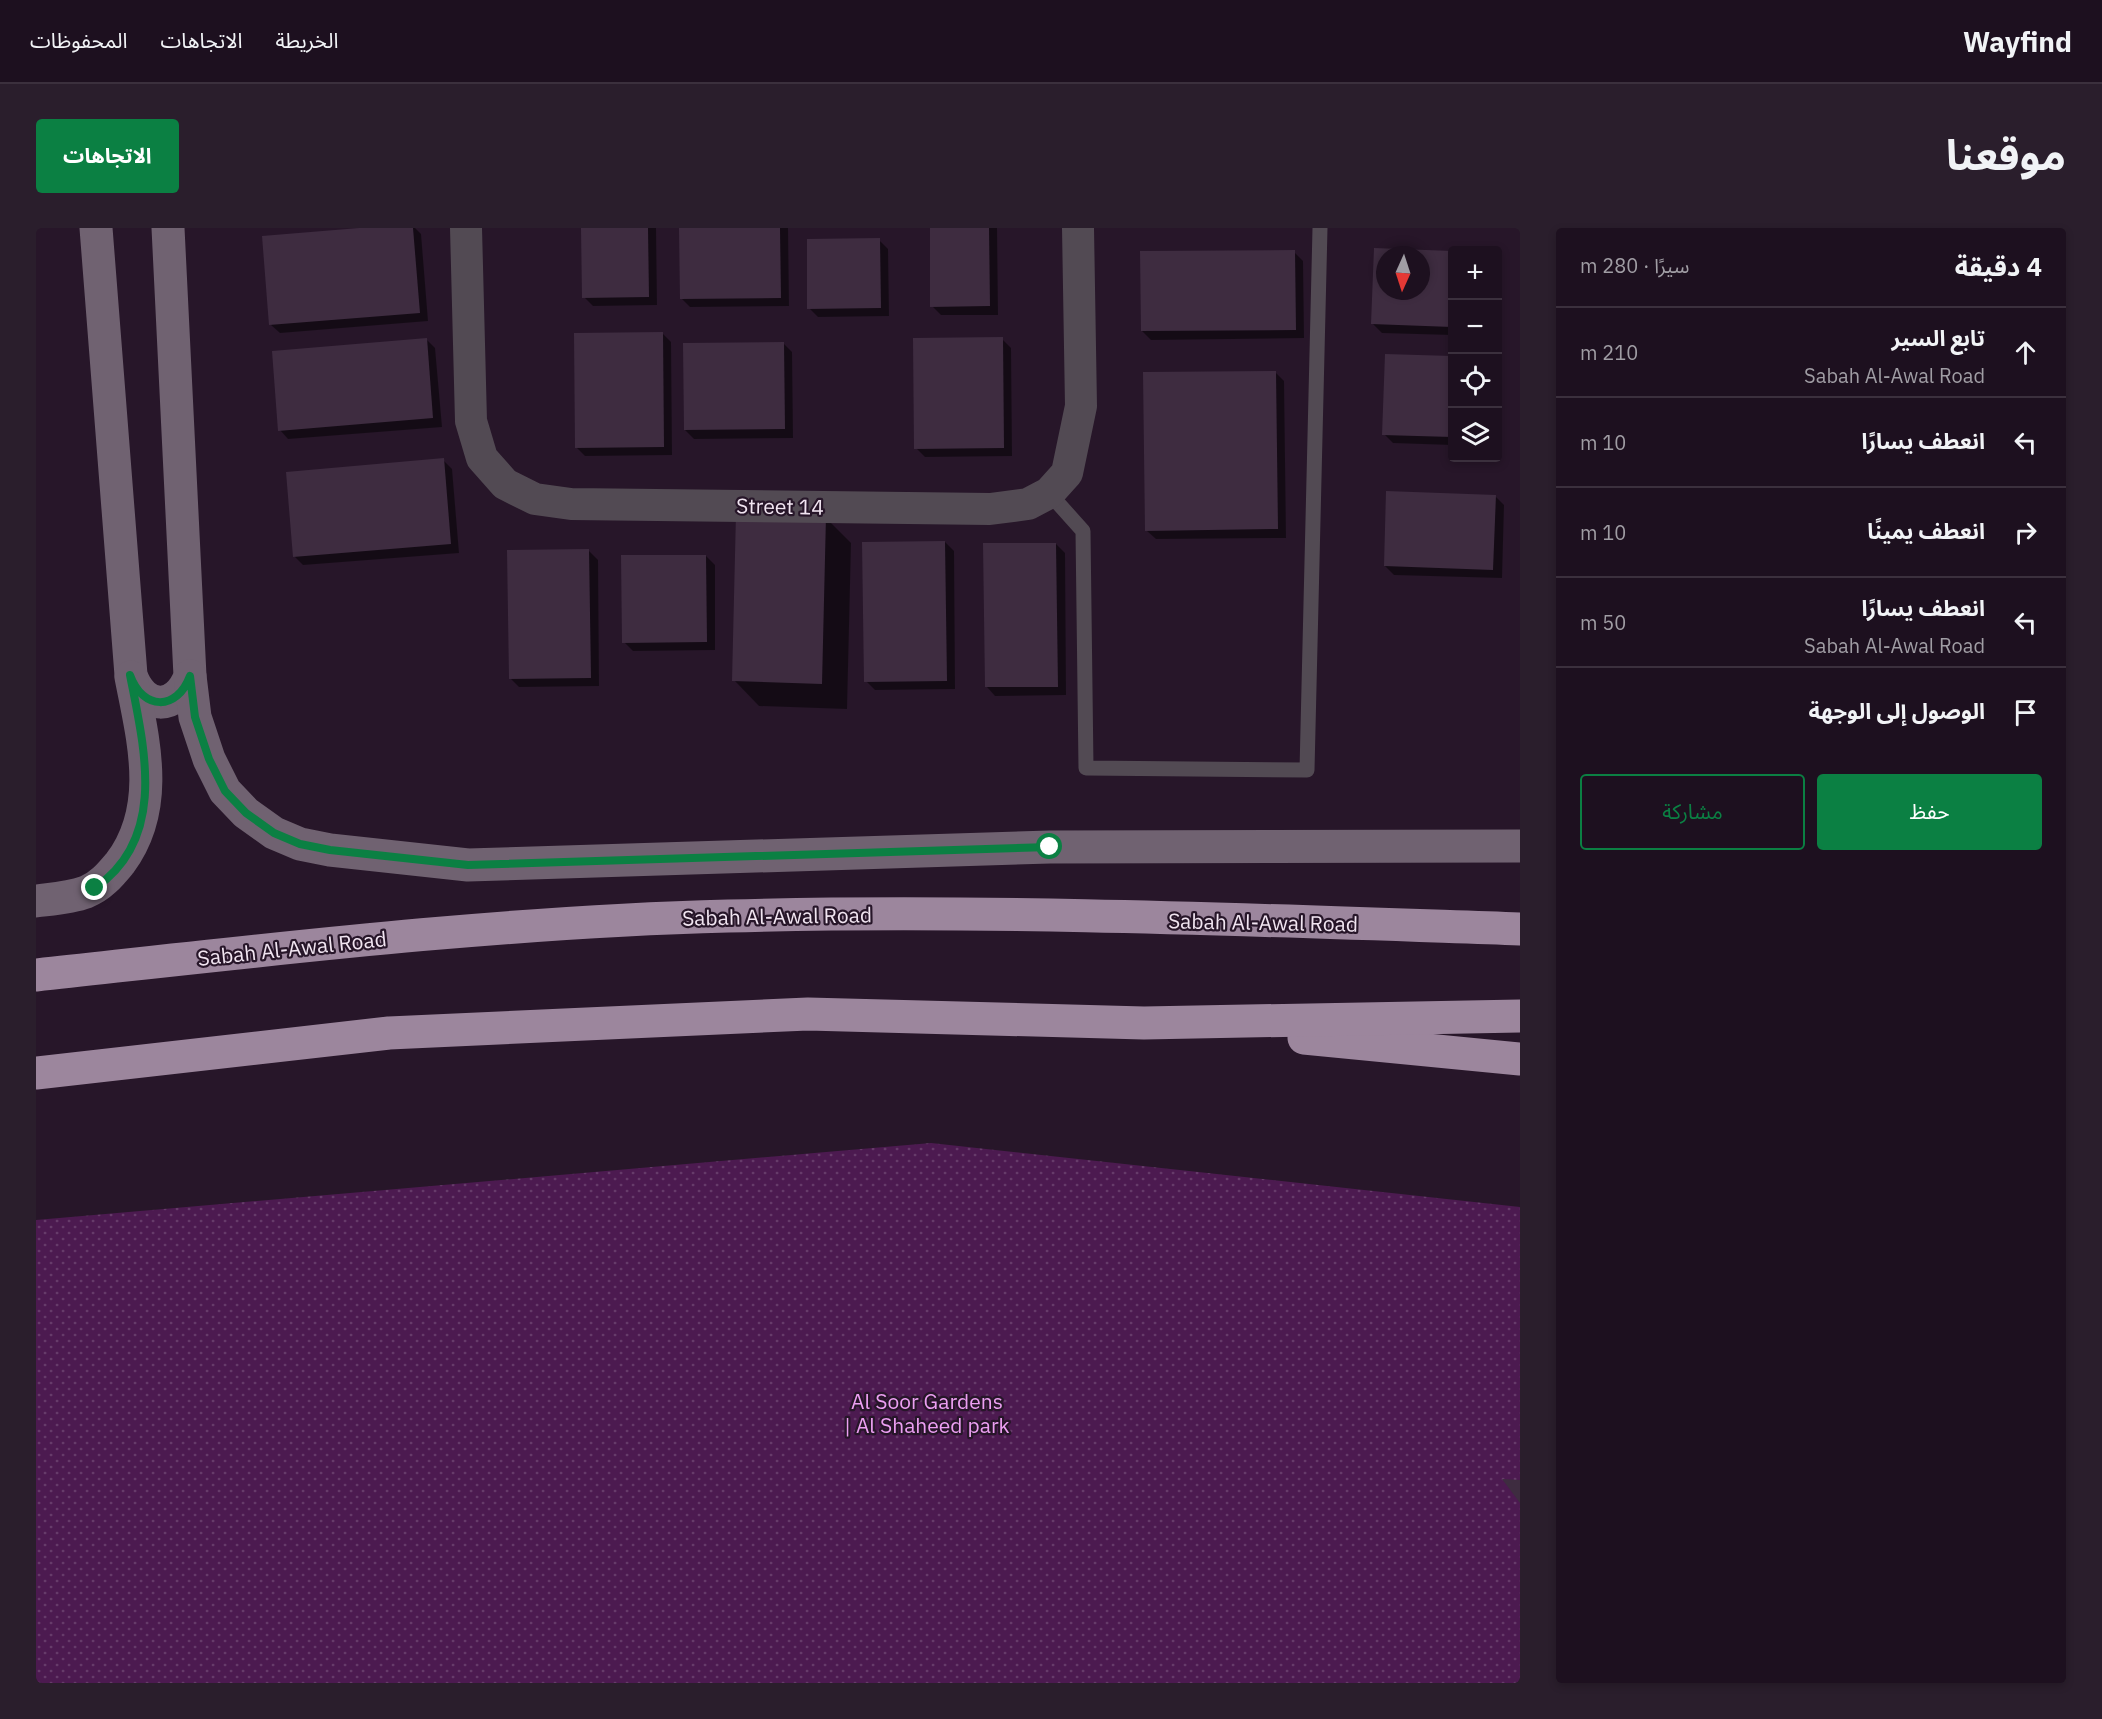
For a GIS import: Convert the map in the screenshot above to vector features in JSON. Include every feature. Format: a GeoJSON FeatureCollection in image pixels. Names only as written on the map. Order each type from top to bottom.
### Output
{"type":"FeatureCollection","features":[{"type":"Feature","properties":{"kind":"highway"},"geometry":{"type":"LineString","coordinates":[[1349,923],[1520,913]]}},
{"type":"Feature","properties":{"kind":"highway","name":"Sabah Al-Awal Road"},"geometry":{"type":"LineString","coordinates":[[36,975],[356,940],[565,923],[704,917],[903,914],[1349,923],[1520,929]]}},
{"type":"Feature","properties":{"kind":"highway"},"geometry":{"type":"LineString","coordinates":[[36,1073],[388,1034],[807,1014],[1144,1023],[1520,1016]]}},
{"type":"Feature","properties":{"kind":"highway"},"geometry":{"type":"LineString","coordinates":[[1144,1023],[1520,1059]]}},
{"type":"Feature","properties":{"kind":"street"},"geometry":{"type":"LineString","coordinates":[[36,902],[84,893],[101,884],[127,853],[139,829],[147,792],[146,769],[130,675],[96,228]]}},
{"type":"Feature","properties":{"kind":"street"},"geometry":{"type":"LineString","coordinates":[[168,228],[190,676],[195,717],[209,759],[225,791],[246,813],[274,833],[300,844],[330,850],[468,865],[1050,847],[1520,846]]}},
{"type":"Feature","properties":{"kind":"street","name":"Street 14"},"geometry":{"type":"LineString","coordinates":[[466,228],[471,421],[482,458],[505,484],[535,499],[571,504],[990,509],[1028,504],[1049,493],[1067,472],[1080,406],[1078,228]]}},
{"type":"Feature","properties":{"kind":"street"},"geometry":{"type":"LineString","coordinates":[[130,675],[135,689],[146,699],[160,702],[174,700],[185,690],[190,676]]}},
{"type":"Feature","properties":{"kind":"lane"},"geometry":{"type":"LineString","coordinates":[[1049,493],[1083,531],[1086,768],[1307,770],[1320,228]]}},
{"type":"Feature","properties":{"kind":"green space","name":"Al Soor Gardens | Al Shaheed park"},"geometry":{"type":"Polygon","coordinates":[[[931,1143],[1520,1207],[1520,1683],[36,1683],[36,1220],[931,1143]]]}},
{"type":"Feature","properties":{"kind":"building"},"geometry":{"type":"Polygon","coordinates":[[[359,228],[413,228],[420,313],[269,325],[262,236],[359,228]]]}},
{"type":"Feature","properties":{"kind":"building"},"geometry":{"type":"Polygon","coordinates":[[[581,228],[648,228],[649,297],[582,298],[581,228]]]}},
{"type":"Feature","properties":{"kind":"building"},"geometry":{"type":"Polygon","coordinates":[[[679,228],[780,228],[781,298],[680,299],[679,228]]]}},
{"type":"Feature","properties":{"kind":"building"},"geometry":{"type":"Polygon","coordinates":[[[930,228],[989,228],[990,306],[930,307],[930,228]]]}},
{"type":"Feature","properties":{"kind":"building"},"geometry":{"type":"Polygon","coordinates":[[[880,238],[881,308],[807,309],[807,239],[880,238]]]}},
{"type":"Feature","properties":{"kind":"building"},"geometry":{"type":"Polygon","coordinates":[[[1374,248],[1376,248],[1376,300],[1430,300],[1430,250],[1448,251],[1448,327],[1371,324],[1374,248]]]}},
{"type":"Feature","properties":{"kind":"building"},"geometry":{"type":"Polygon","coordinates":[[[1295,250],[1296,330],[1141,331],[1140,251],[1295,250]]]}},
{"type":"Feature","properties":{"kind":"building"},"geometry":{"type":"Polygon","coordinates":[[[663,332],[664,447],[575,448],[574,333],[663,332]]]}},
{"type":"Feature","properties":{"kind":"building"},"geometry":{"type":"Polygon","coordinates":[[[1003,337],[1004,448],[914,449],[913,338],[1003,337]]]}},
{"type":"Feature","properties":{"kind":"building"},"geometry":{"type":"Polygon","coordinates":[[[427,338],[433,418],[278,431],[272,351],[427,338]]]}},
{"type":"Feature","properties":{"kind":"building"},"geometry":{"type":"Polygon","coordinates":[[[784,342],[785,429],[684,430],[683,343],[784,342]]]}},
{"type":"Feature","properties":{"kind":"building"},"geometry":{"type":"Polygon","coordinates":[[[1385,354],[1448,356],[1448,437],[1382,435],[1385,354]]]}},
{"type":"Feature","properties":{"kind":"building"},"geometry":{"type":"Polygon","coordinates":[[[1276,371],[1278,529],[1145,531],[1143,372],[1276,371]]]}},
{"type":"Feature","properties":{"kind":"building"},"geometry":{"type":"Polygon","coordinates":[[[444,458],[451,544],[293,557],[286,472],[444,458]]]}},
{"type":"Feature","properties":{"kind":"building"},"geometry":{"type":"Polygon","coordinates":[[[1386,491],[1496,495],[1493,570],[1384,566],[1386,491]]]}},
{"type":"Feature","properties":{"kind":"building"},"geometry":{"type":"Polygon","coordinates":[[[736,513],[826,516],[822,684],[732,681],[736,513]]]}},
{"type":"Feature","properties":{"kind":"building"},"geometry":{"type":"Polygon","coordinates":[[[945,541],[947,681],[864,682],[862,542],[945,541]]]}},
{"type":"Feature","properties":{"kind":"building"},"geometry":{"type":"Polygon","coordinates":[[[983,543],[1056,543],[1058,687],[985,687],[983,543]]]}},
{"type":"Feature","properties":{"kind":"building"},"geometry":{"type":"Polygon","coordinates":[[[589,549],[591,678],[509,679],[507,550],[589,549]]]}},
{"type":"Feature","properties":{"kind":"building"},"geometry":{"type":"Polygon","coordinates":[[[621,555],[706,555],[707,642],[622,643],[621,555]]]}},
{"type":"Feature","properties":{"kind":"building"},"geometry":{"type":"Polygon","coordinates":[[[1502,1479],[1520,1480],[1520,1503],[1502,1479]]]}},
{"type":"Feature","properties":{"kind":"route"},"geometry":{"type":"LineString","coordinates":[[95,888],[112,873],[127,853],[139,829],[147,792],[141,730],[130,675],[135,689],[146,699],[160,702],[174,700],[185,690],[190,676],[195,717],[209,759],[225,791],[246,813],[274,833],[300,844],[330,850],[468,865],[1050,847]]}}]}
